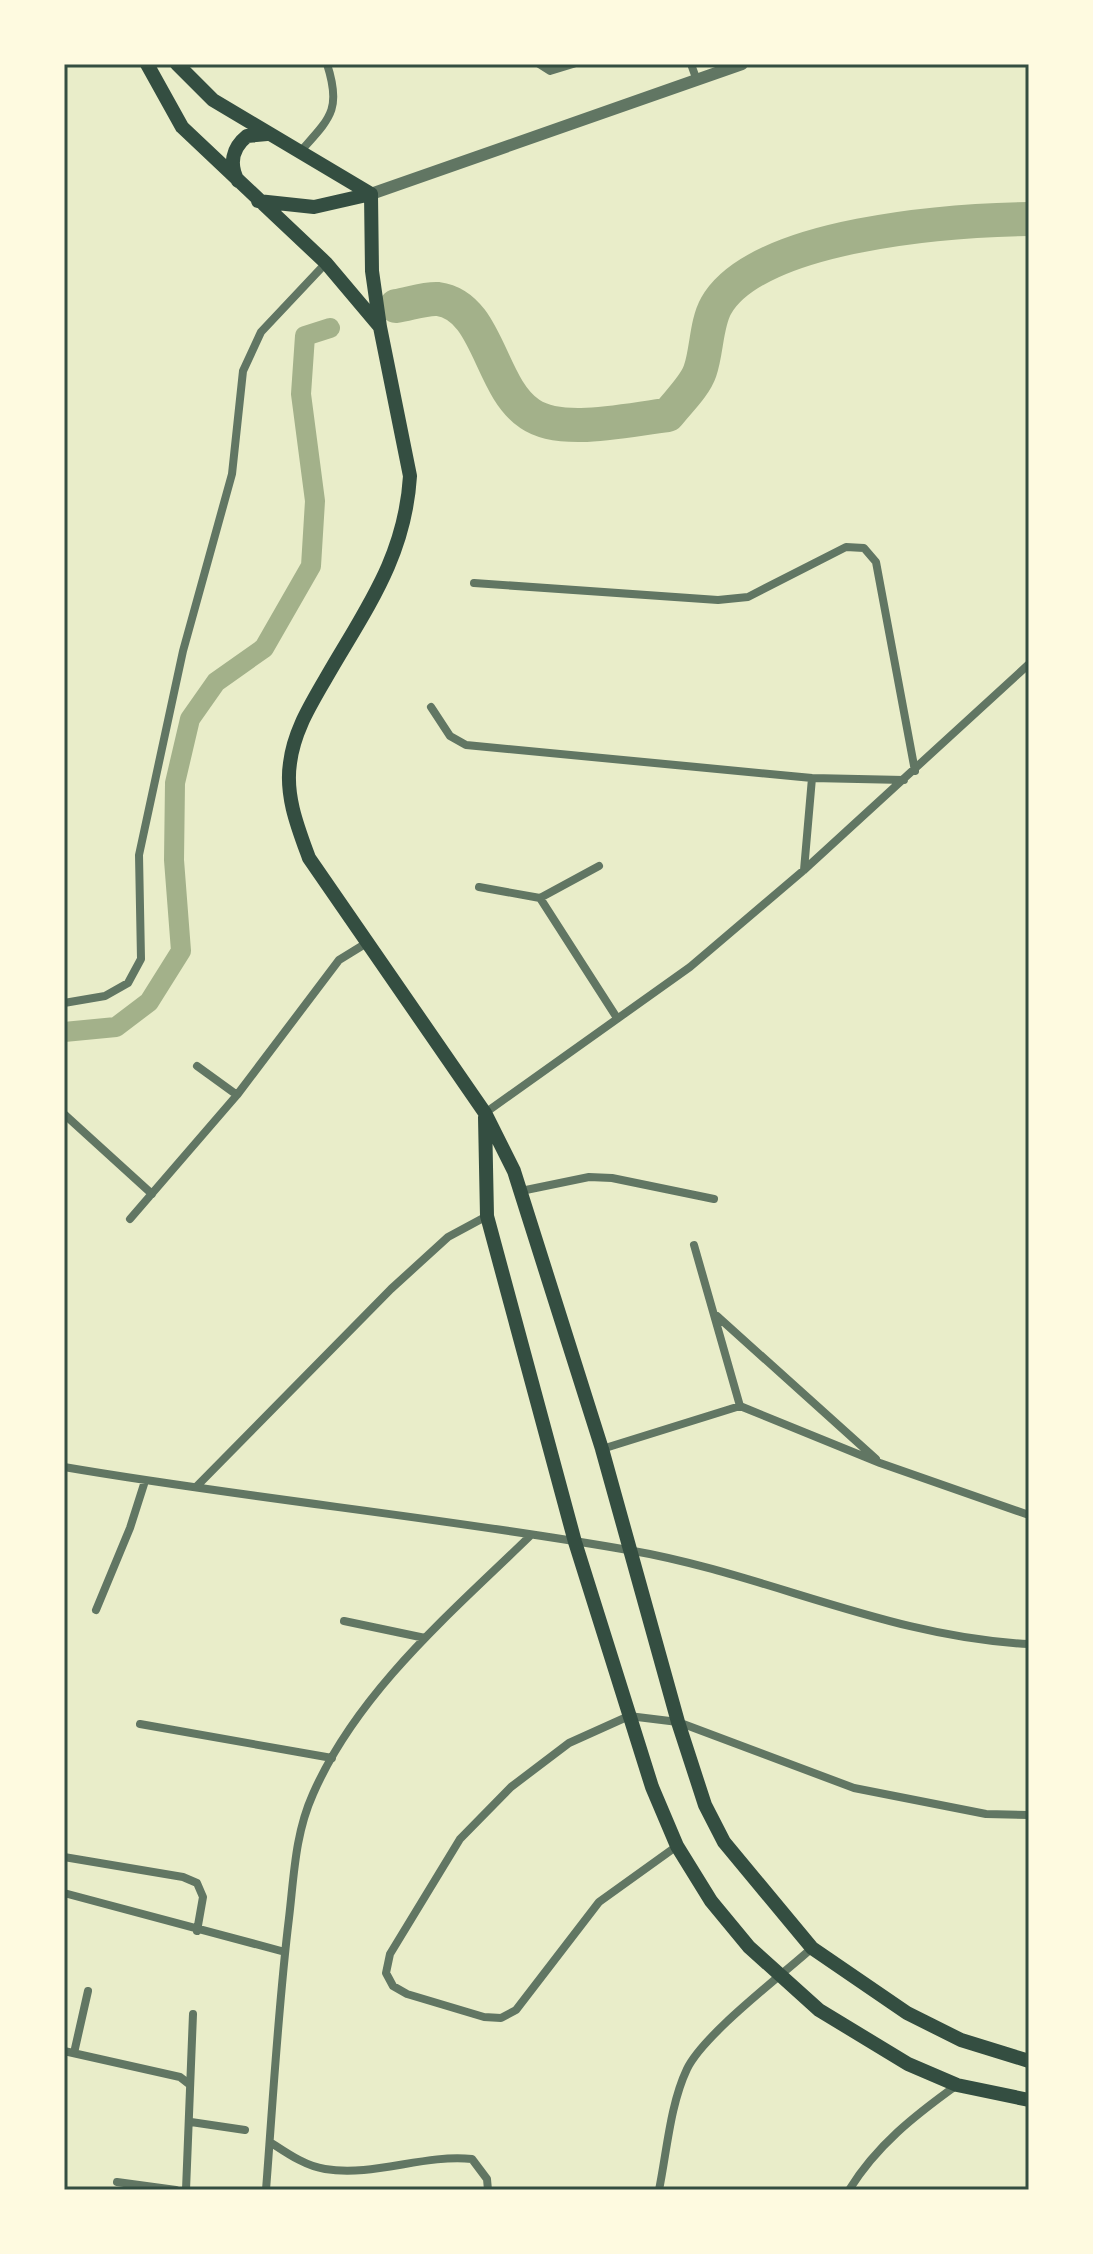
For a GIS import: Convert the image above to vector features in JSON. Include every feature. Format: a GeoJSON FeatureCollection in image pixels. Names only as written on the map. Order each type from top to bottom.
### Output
{"type":"FeatureCollection","features":[{"type":"Feature","properties":{"kind":"main road"},"geometry":{"type":"LineString","coordinates":[[147,64],[182,127],[326,263],[377,322]]}},
{"type":"Feature","properties":{"kind":"main road"},"geometry":{"type":"LineString","coordinates":[[177,64],[213,100],[371,194]]}},
{"type":"Feature","properties":{"kind":"main road"},"geometry":{"type":"LineString","coordinates":[[239,183],[233,166],[234,150],[247,136],[267,134]]}},
{"type":"Feature","properties":{"kind":"main road"},"geometry":{"type":"LineString","coordinates":[[258,201],[314,207],[371,194]]}},
{"type":"Feature","properties":{"kind":"main road"},"geometry":{"type":"LineString","coordinates":[[371,194],[372,271],[377,322],[410,476],[394,559],[298,728],[289,764],[292,810],[309,858],[365,944],[485,1113],[521,1191],[602,1449],[678,1722],[705,1805],[724,1842],[812,1948],[907,2013],[961,2040],[1029,2061]]}},
{"type":"Feature","properties":{"kind":"main road"},"geometry":{"type":"LineString","coordinates":[[485,1113],[487,1216],[575,1542],[629,1716],[677,1846],[711,1901],[779,1978],[819,2010],[908,2064],[957,2085],[1029,2100]]}},
{"type":"Feature","properties":{"kind":"street"},"geometry":{"type":"LineString","coordinates":[[299,152],[334,109],[336,98],[327,64]]}},
{"type":"Feature","properties":{"kind":"street"},"geometry":{"type":"LineString","coordinates":[[539,64],[550,71],[573,64]]}},
{"type":"Feature","properties":{"kind":"street"},"geometry":{"type":"LineString","coordinates":[[691,64],[696,78]]}},
{"type":"Feature","properties":{"kind":"street"},"geometry":{"type":"LineString","coordinates":[[371,194],[720,67],[742,64]]}},
{"type":"Feature","properties":{"kind":"street"},"geometry":{"type":"LineString","coordinates":[[64,1003],[105,996],[128,983],[141,959],[139,855],[183,651],[232,474],[243,371],[261,332],[326,263]]}},
{"type":"Feature","properties":{"kind":"street"},"geometry":{"type":"LineString","coordinates":[[474,583],[718,600],[748,597],[846,547],[864,548],[876,562],[915,771]]}},
{"type":"Feature","properties":{"kind":"street"},"geometry":{"type":"LineString","coordinates":[[485,1113],[690,967],[905,780],[1029,664]]}},
{"type":"Feature","properties":{"kind":"street"},"geometry":{"type":"LineString","coordinates":[[431,707],[450,736],[466,745],[812,778],[905,780]]}},
{"type":"Feature","properties":{"kind":"street"},"geometry":{"type":"LineString","coordinates":[[804,870],[812,778]]}},
{"type":"Feature","properties":{"kind":"street"},"geometry":{"type":"LineString","coordinates":[[479,887],[540,898],[599,866]]}},
{"type":"Feature","properties":{"kind":"street"},"geometry":{"type":"LineString","coordinates":[[540,898],[617,1018]]}},
{"type":"Feature","properties":{"kind":"street"},"geometry":{"type":"LineString","coordinates":[[130,1219],[237,1095],[339,960],[365,944]]}},
{"type":"Feature","properties":{"kind":"street"},"geometry":{"type":"LineString","coordinates":[[197,1066],[237,1095]]}},
{"type":"Feature","properties":{"kind":"street"},"geometry":{"type":"LineString","coordinates":[[64,1114],[152,1194]]}},
{"type":"Feature","properties":{"kind":"street"},"geometry":{"type":"LineString","coordinates":[[521,1191],[589,1177],[612,1178],[714,1199]]}},
{"type":"Feature","properties":{"kind":"street"},"geometry":{"type":"LineString","coordinates":[[196,1487],[402,1279],[448,1237],[487,1216]]}},
{"type":"Feature","properties":{"kind":"street"},"geometry":{"type":"LineString","coordinates":[[694,1245],[740,1406]]}},
{"type":"Feature","properties":{"kind":"street"},"geometry":{"type":"LineString","coordinates":[[716,1315],[880,1463]]}},
{"type":"Feature","properties":{"kind":"street"},"geometry":{"type":"LineString","coordinates":[[602,1449],[740,1406],[880,1463],[1029,1515]]}},
{"type":"Feature","properties":{"kind":"street"},"geometry":{"type":"LineString","coordinates":[[64,1467],[630,1550],[774,1586],[912,1629],[969,1639],[1029,1644]]}},
{"type":"Feature","properties":{"kind":"street"},"geometry":{"type":"LineString","coordinates":[[96,1610],[130,1528],[145,1481]]}},
{"type":"Feature","properties":{"kind":"street"},"geometry":{"type":"LineString","coordinates":[[266,2190],[298,1833],[332,1758],[370,1703],[425,1638],[530,1536]]}},
{"type":"Feature","properties":{"kind":"street"},"geometry":{"type":"LineString","coordinates":[[344,1621],[425,1638]]}},
{"type":"Feature","properties":{"kind":"street"},"geometry":{"type":"LineString","coordinates":[[677,1846],[599,1902],[516,2010],[501,2018],[484,2017],[407,1994],[393,1986],[386,1973],[390,1954],[460,1839],[511,1787],[569,1743],[629,1716],[678,1722],[854,1788],[973,1812],[1029,1815]]}},
{"type":"Feature","properties":{"kind":"street"},"geometry":{"type":"LineString","coordinates":[[140,1724],[332,1758]]}},
{"type":"Feature","properties":{"kind":"street"},"geometry":{"type":"LineString","coordinates":[[64,1857],[183,1877],[197,1883],[203,1897],[197,1931]]}},
{"type":"Feature","properties":{"kind":"street"},"geometry":{"type":"LineString","coordinates":[[64,1893],[197,1931],[285,1952]]}},
{"type":"Feature","properties":{"kind":"street"},"geometry":{"type":"LineString","coordinates":[[659,2190],[678,2094],[688,2066],[708,2043],[812,1948]]}},
{"type":"Feature","properties":{"kind":"street"},"geometry":{"type":"LineString","coordinates":[[74,2053],[88,1991]]}},
{"type":"Feature","properties":{"kind":"street"},"geometry":{"type":"LineString","coordinates":[[186,2190],[193,2014]]}},
{"type":"Feature","properties":{"kind":"street"},"geometry":{"type":"LineString","coordinates":[[64,2051],[180,2077],[189,2084]]}},
{"type":"Feature","properties":{"kind":"street"},"geometry":{"type":"LineString","coordinates":[[849,2190],[864,2166],[904,2122],[957,2085]]}},
{"type":"Feature","properties":{"kind":"street"},"geometry":{"type":"LineString","coordinates":[[191,2122],[245,2130]]}},
{"type":"Feature","properties":{"kind":"street"},"geometry":{"type":"LineString","coordinates":[[270,2142],[323,2169],[358,2171],[448,2157],[472,2159],[487,2179],[488,2190]]}},
{"type":"Feature","properties":{"kind":"street"},"geometry":{"type":"LineString","coordinates":[[117,2182],[176,2190]]}},
{"type":"Feature","properties":{"kind":"waterway"},"geometry":{"type":"LineString","coordinates":[[396,306],[433,299],[455,305],[479,331],[516,402],[544,421],[578,425],[668,415],[698,377],[716,306],[738,281],[772,262],[813,247],[860,236],[954,223],[1029,219]]}},
{"type":"Feature","properties":{"kind":"waterway"},"geometry":{"type":"LineString","coordinates":[[64,1032],[116,1027],[149,1002],[181,951],[174,860],[175,783],[190,719],[216,682],[264,648],[311,566],[315,501],[301,394],[305,336],[330,328]]}}]}
